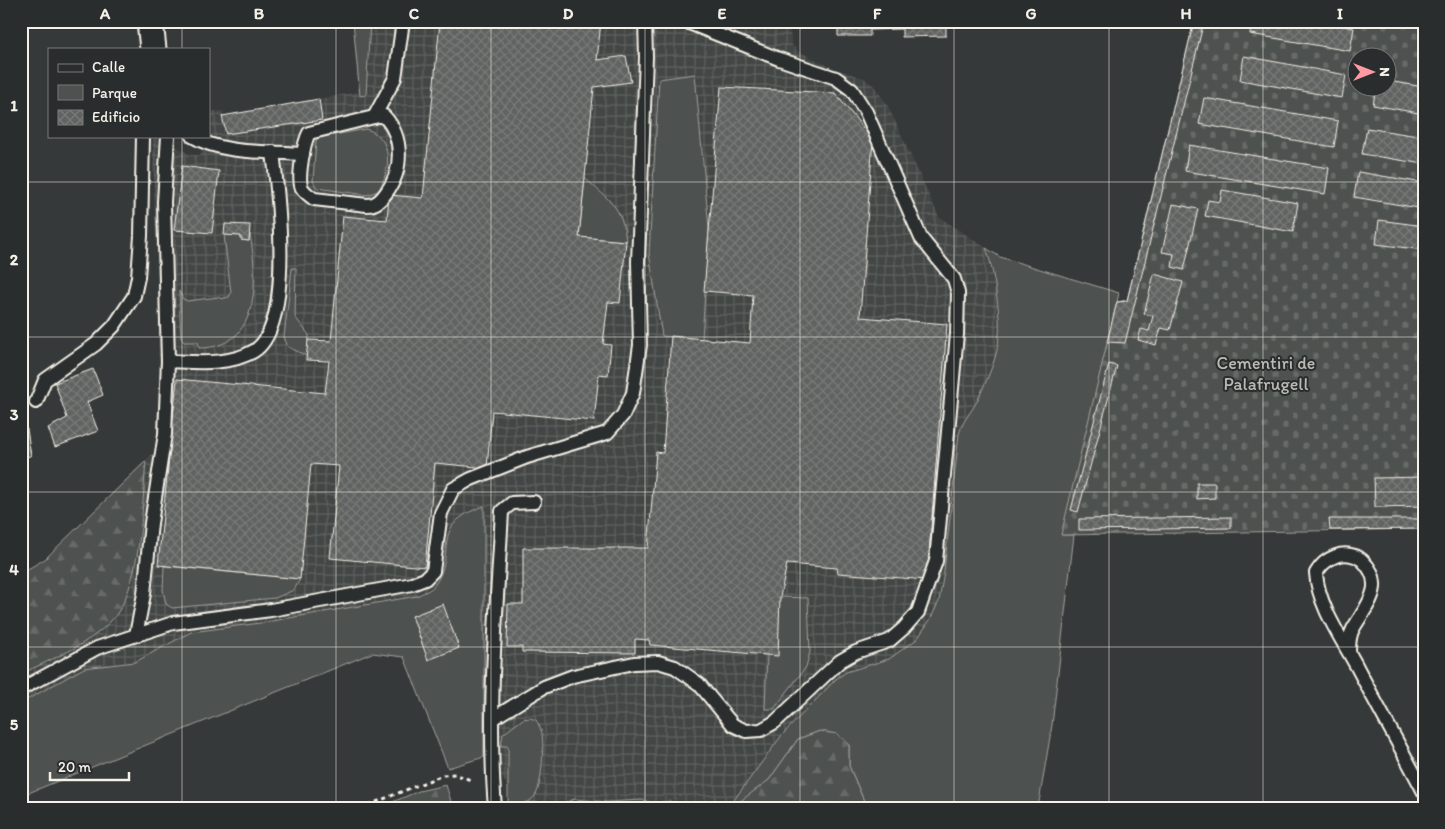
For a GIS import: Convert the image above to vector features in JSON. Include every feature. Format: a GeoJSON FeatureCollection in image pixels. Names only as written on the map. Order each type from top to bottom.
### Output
{"type":"FeatureCollection","features":[{"type":"Feature","properties":{"kind":"street"},"geometry":{"type":"LineString","coordinates":[[150,21],[153,48]]}},
{"type":"Feature","properties":{"kind":"lane"},"geometry":{"type":"LineString","coordinates":[[374,117],[395,78],[403,21]]}},
{"type":"Feature","properties":{"kind":"lane"},"geometry":{"type":"LineString","coordinates":[[21,689],[82,655],[173,623],[271,610],[412,584],[426,578],[433,571],[441,512],[454,489],[471,479],[527,457],[606,433],[614,428],[623,415],[633,393],[640,345],[638,262],[646,58],[645,21]]}},
{"type":"Feature","properties":{"kind":"lane"},"geometry":{"type":"LineString","coordinates":[[492,719],[544,687],[573,676],[634,664],[658,662],[675,667],[699,684],[733,724],[746,731],[761,730],[775,722],[840,661],[856,652],[889,641],[904,628],[918,612],[934,569],[957,334],[958,293],[954,279],[922,238],[866,112],[852,90],[836,78],[779,59],[684,21]]}},
{"type":"Feature","properties":{"kind":"lane"},"geometry":{"type":"LineString","coordinates":[[384,116],[390,122],[397,142],[399,165],[395,180],[388,191],[382,200],[373,205],[314,199],[301,187],[303,154],[309,133],[384,116]]}},
{"type":"Feature","properties":{"kind":"lane"},"geometry":{"type":"LineString","coordinates":[[36,402],[45,380],[96,344],[114,326],[134,296],[138,277],[141,236],[143,138]]}},
{"type":"Feature","properties":{"kind":"lane"},"geometry":{"type":"LineString","coordinates":[[136,635],[144,594],[152,514],[165,434],[168,361],[164,202],[168,138]]}},
{"type":"Feature","properties":{"kind":"lane"},"geometry":{"type":"LineString","coordinates":[[196,138],[214,146],[303,154]]}},
{"type":"Feature","properties":{"kind":"lane"},"geometry":{"type":"LineString","coordinates":[[168,361],[219,362],[235,359],[246,355],[262,345],[269,332],[276,313],[281,229],[273,152]]}},
{"type":"Feature","properties":{"kind":"lane"},"geometry":{"type":"LineString","coordinates":[[495,804],[492,719],[502,511],[512,503],[534,502]]}},
{"type":"Feature","properties":{"kind":"lane"},"geometry":{"type":"LineString","coordinates":[[1349,652],[1353,630],[1370,604],[1374,589],[1373,577],[1368,566],[1359,558],[1340,555],[1328,559],[1321,564],[1316,573],[1321,598],[1349,652],[1424,792]]}},
{"type":"Feature","properties":{"kind":"path"},"geometry":{"type":"LineString","coordinates":[[361,808],[432,778],[455,774],[472,780],[495,804]]}},
{"type":"Feature","properties":{"kind":"shaded area"},"geometry":{"type":"Polygon","coordinates":[[[353,21],[788,21],[792,45],[798,51],[830,67],[864,78],[874,86],[888,106],[939,217],[1000,257],[1119,293],[1062,535],[1074,535],[1052,725],[1038,808],[512,808],[506,783],[484,757],[448,768],[404,657],[372,653],[21,796],[21,573],[45,559],[156,450],[159,386],[158,286],[152,138],[167,138],[191,155],[201,155],[204,138],[210,138],[210,111],[224,111],[223,116],[358,92],[353,21]]]}},
{"type":"Feature","properties":{"kind":"green space"},"geometry":{"type":"Polygon","coordinates":[[[353,21],[370,21],[366,95],[360,96],[353,21]]]}},
{"type":"Feature","properties":{"kind":"green space","name":"Cementiri de Palafrugell"},"geometry":{"type":"Polygon","coordinates":[[[1194,21],[1424,21],[1424,529],[1061,535],[1117,302],[1127,300],[1194,21]]]}},
{"type":"Feature","properties":{"kind":"green space"},"geometry":{"type":"Polygon","coordinates":[[[695,74],[709,229],[702,339],[662,336],[649,253],[659,79],[695,74]]]}},
{"type":"Feature","properties":{"kind":"green space"},"geometry":{"type":"Polygon","coordinates":[[[366,129],[382,139],[386,147],[386,174],[378,191],[367,195],[317,188],[313,181],[316,141],[318,138],[366,129]]]}},
{"type":"Feature","properties":{"kind":"green space"},"geometry":{"type":"Polygon","coordinates":[[[585,178],[608,199],[618,212],[626,241],[579,237],[585,178]]]}},
{"type":"Feature","properties":{"kind":"green space"},"geometry":{"type":"Polygon","coordinates":[[[250,234],[253,252],[254,290],[251,308],[244,324],[234,337],[219,345],[199,348],[198,342],[184,342],[181,338],[179,291],[183,299],[187,301],[229,297],[231,293],[224,235],[241,236],[241,240],[249,241],[250,234]]]}},
{"type":"Feature","properties":{"kind":"green space"},"geometry":{"type":"Polygon","coordinates":[[[986,248],[1000,257],[1119,293],[1062,535],[1074,535],[1052,725],[1038,808],[867,808],[849,766],[849,744],[820,731],[798,739],[769,780],[755,793],[728,808],[782,735],[836,679],[846,672],[889,659],[917,639],[930,620],[939,601],[944,572],[959,434],[986,382],[995,359],[998,343],[998,303],[986,248]]]}},
{"type":"Feature","properties":{"kind":"green space"},"geometry":{"type":"Polygon","coordinates":[[[292,268],[296,268],[295,317],[309,335],[307,356],[288,347],[284,337],[292,268]]]}},
{"type":"Feature","properties":{"kind":"green space"},"geometry":{"type":"Polygon","coordinates":[[[146,461],[138,546],[129,590],[121,608],[101,631],[91,638],[21,674],[21,573],[45,559],[146,461]]]}},
{"type":"Feature","properties":{"kind":"green space"},"geometry":{"type":"Polygon","coordinates":[[[484,506],[484,757],[448,768],[404,657],[372,653],[21,796],[21,703],[84,668],[135,662],[191,632],[260,623],[417,596],[433,587],[441,573],[447,540],[456,522],[484,506]]]}},
{"type":"Feature","properties":{"kind":"green space"},"geometry":{"type":"Polygon","coordinates":[[[164,566],[300,579],[294,590],[275,598],[172,608],[166,604],[163,590],[164,566]]]}},
{"type":"Feature","properties":{"kind":"green space"},"geometry":{"type":"Polygon","coordinates":[[[780,597],[808,598],[810,652],[806,667],[774,709],[765,709],[767,655],[780,597]]]}},
{"type":"Feature","properties":{"kind":"green space"},"geometry":{"type":"Polygon","coordinates":[[[530,718],[536,720],[541,729],[542,736],[542,764],[539,783],[535,796],[529,801],[519,806],[508,808],[508,746],[501,746],[503,734],[523,719],[530,718]]]}},
{"type":"Feature","properties":{"kind":"green space"},"geometry":{"type":"Polygon","coordinates":[[[820,731],[837,734],[849,744],[849,766],[867,808],[731,808],[769,780],[798,739],[820,731]]]}},
{"type":"Feature","properties":{"kind":"green space"},"geometry":{"type":"Polygon","coordinates":[[[446,785],[453,808],[378,808],[419,791],[446,785]]]}},
{"type":"Feature","properties":{"kind":"green space"},"geometry":{"type":"Polygon","coordinates":[[[575,799],[608,802],[642,800],[655,803],[670,801],[681,808],[519,808],[526,802],[560,804],[575,799]]]}},
{"type":"Feature","properties":{"kind":"building"},"geometry":{"type":"Polygon","coordinates":[[[440,21],[601,21],[597,60],[626,56],[631,82],[594,87],[579,237],[626,241],[620,303],[608,302],[603,344],[611,345],[608,375],[599,374],[594,421],[492,411],[487,468],[435,463],[425,567],[330,558],[339,466],[311,464],[300,579],[158,565],[177,379],[325,393],[329,361],[306,360],[308,340],[331,341],[343,216],[387,220],[389,195],[423,198],[440,21]]]}},
{"type":"Feature","properties":{"kind":"building"},"geometry":{"type":"Polygon","coordinates":[[[838,21],[942,21],[946,24],[946,36],[902,37],[902,29],[870,30],[870,36],[838,36],[838,21]]]}},
{"type":"Feature","properties":{"kind":"building"},"geometry":{"type":"Polygon","coordinates":[[[1194,21],[1204,21],[1125,343],[1107,342],[1117,302],[1127,301],[1194,21]]]}},
{"type":"Feature","properties":{"kind":"building"},"geometry":{"type":"Polygon","coordinates":[[[1248,21],[1317,21],[1354,28],[1351,48],[1348,48],[1348,51],[1250,34],[1251,22],[1248,21]]]}},
{"type":"Feature","properties":{"kind":"building"},"geometry":{"type":"Polygon","coordinates":[[[1244,56],[1346,75],[1342,98],[1240,80],[1244,56]]]}},
{"type":"Feature","properties":{"kind":"building"},"geometry":{"type":"Polygon","coordinates":[[[1398,83],[1424,87],[1424,114],[1373,105],[1374,98],[1398,98],[1398,83]]]}},
{"type":"Feature","properties":{"kind":"building"},"geometry":{"type":"Polygon","coordinates":[[[721,87],[835,93],[873,140],[860,317],[947,324],[927,580],[838,573],[837,568],[787,564],[780,597],[778,656],[650,645],[649,640],[635,639],[635,653],[522,652],[522,647],[507,647],[508,604],[523,604],[523,548],[648,548],[656,452],[663,453],[671,336],[750,343],[753,295],[704,291],[721,87]]]}},
{"type":"Feature","properties":{"kind":"building"},"geometry":{"type":"Polygon","coordinates":[[[1204,98],[1338,121],[1334,147],[1199,124],[1204,98]]]}},
{"type":"Feature","properties":{"kind":"building"},"geometry":{"type":"Polygon","coordinates":[[[319,99],[322,120],[226,134],[222,116],[319,99]]]}},
{"type":"Feature","properties":{"kind":"building"},"geometry":{"type":"Polygon","coordinates":[[[1367,128],[1424,137],[1424,164],[1362,154],[1367,128]]]}},
{"type":"Feature","properties":{"kind":"building"},"geometry":{"type":"Polygon","coordinates":[[[1189,145],[1329,168],[1325,194],[1185,171],[1189,145]]]}},
{"type":"Feature","properties":{"kind":"building"},"geometry":{"type":"Polygon","coordinates":[[[182,166],[219,171],[212,233],[174,230],[182,166]]]}},
{"type":"Feature","properties":{"kind":"building"},"geometry":{"type":"Polygon","coordinates":[[[1358,172],[1424,183],[1424,209],[1354,197],[1358,172]]]}},
{"type":"Feature","properties":{"kind":"building"},"geometry":{"type":"Polygon","coordinates":[[[1222,190],[1298,203],[1293,232],[1205,216],[1208,200],[1220,202],[1222,190]]]}},
{"type":"Feature","properties":{"kind":"building"},"geometry":{"type":"Polygon","coordinates":[[[1173,204],[1198,209],[1184,270],[1172,267],[1174,254],[1162,252],[1173,204]]]}},
{"type":"Feature","properties":{"kind":"building"},"geometry":{"type":"Polygon","coordinates":[[[1379,220],[1424,226],[1424,250],[1376,244],[1379,220]]]}},
{"type":"Feature","properties":{"kind":"building"},"geometry":{"type":"Polygon","coordinates":[[[225,224],[250,225],[249,241],[241,240],[241,236],[224,235],[225,224]]]}},
{"type":"Feature","properties":{"kind":"building"},"geometry":{"type":"Polygon","coordinates":[[[1154,274],[1183,282],[1170,330],[1161,328],[1156,345],[1138,340],[1141,329],[1149,331],[1153,316],[1144,314],[1154,274]]]}},
{"type":"Feature","properties":{"kind":"building"},"geometry":{"type":"Polygon","coordinates":[[[1109,364],[1117,366],[1078,512],[1071,510],[1109,364]]]}},
{"type":"Feature","properties":{"kind":"building"},"geometry":{"type":"Polygon","coordinates":[[[93,369],[103,395],[87,402],[98,431],[55,447],[48,428],[67,418],[55,383],[93,369]]]}},
{"type":"Feature","properties":{"kind":"building"},"geometry":{"type":"Polygon","coordinates":[[[27,429],[31,456],[21,457],[21,430],[27,429]]]}},
{"type":"Feature","properties":{"kind":"building"},"geometry":{"type":"Polygon","coordinates":[[[1424,477],[1424,506],[1375,507],[1374,478],[1424,477]]]}},
{"type":"Feature","properties":{"kind":"building"},"geometry":{"type":"Polygon","coordinates":[[[1197,483],[1215,483],[1215,498],[1197,499],[1197,483]]]}},
{"type":"Feature","properties":{"kind":"building"},"geometry":{"type":"Polygon","coordinates":[[[1231,517],[1231,528],[1079,530],[1079,519],[1231,517]]]}},
{"type":"Feature","properties":{"kind":"building"},"geometry":{"type":"Polygon","coordinates":[[[1329,519],[1424,519],[1424,529],[1330,530],[1329,519]]]}},
{"type":"Feature","properties":{"kind":"building"},"geometry":{"type":"Polygon","coordinates":[[[443,604],[459,648],[428,660],[412,616],[443,604]]]}}]}
